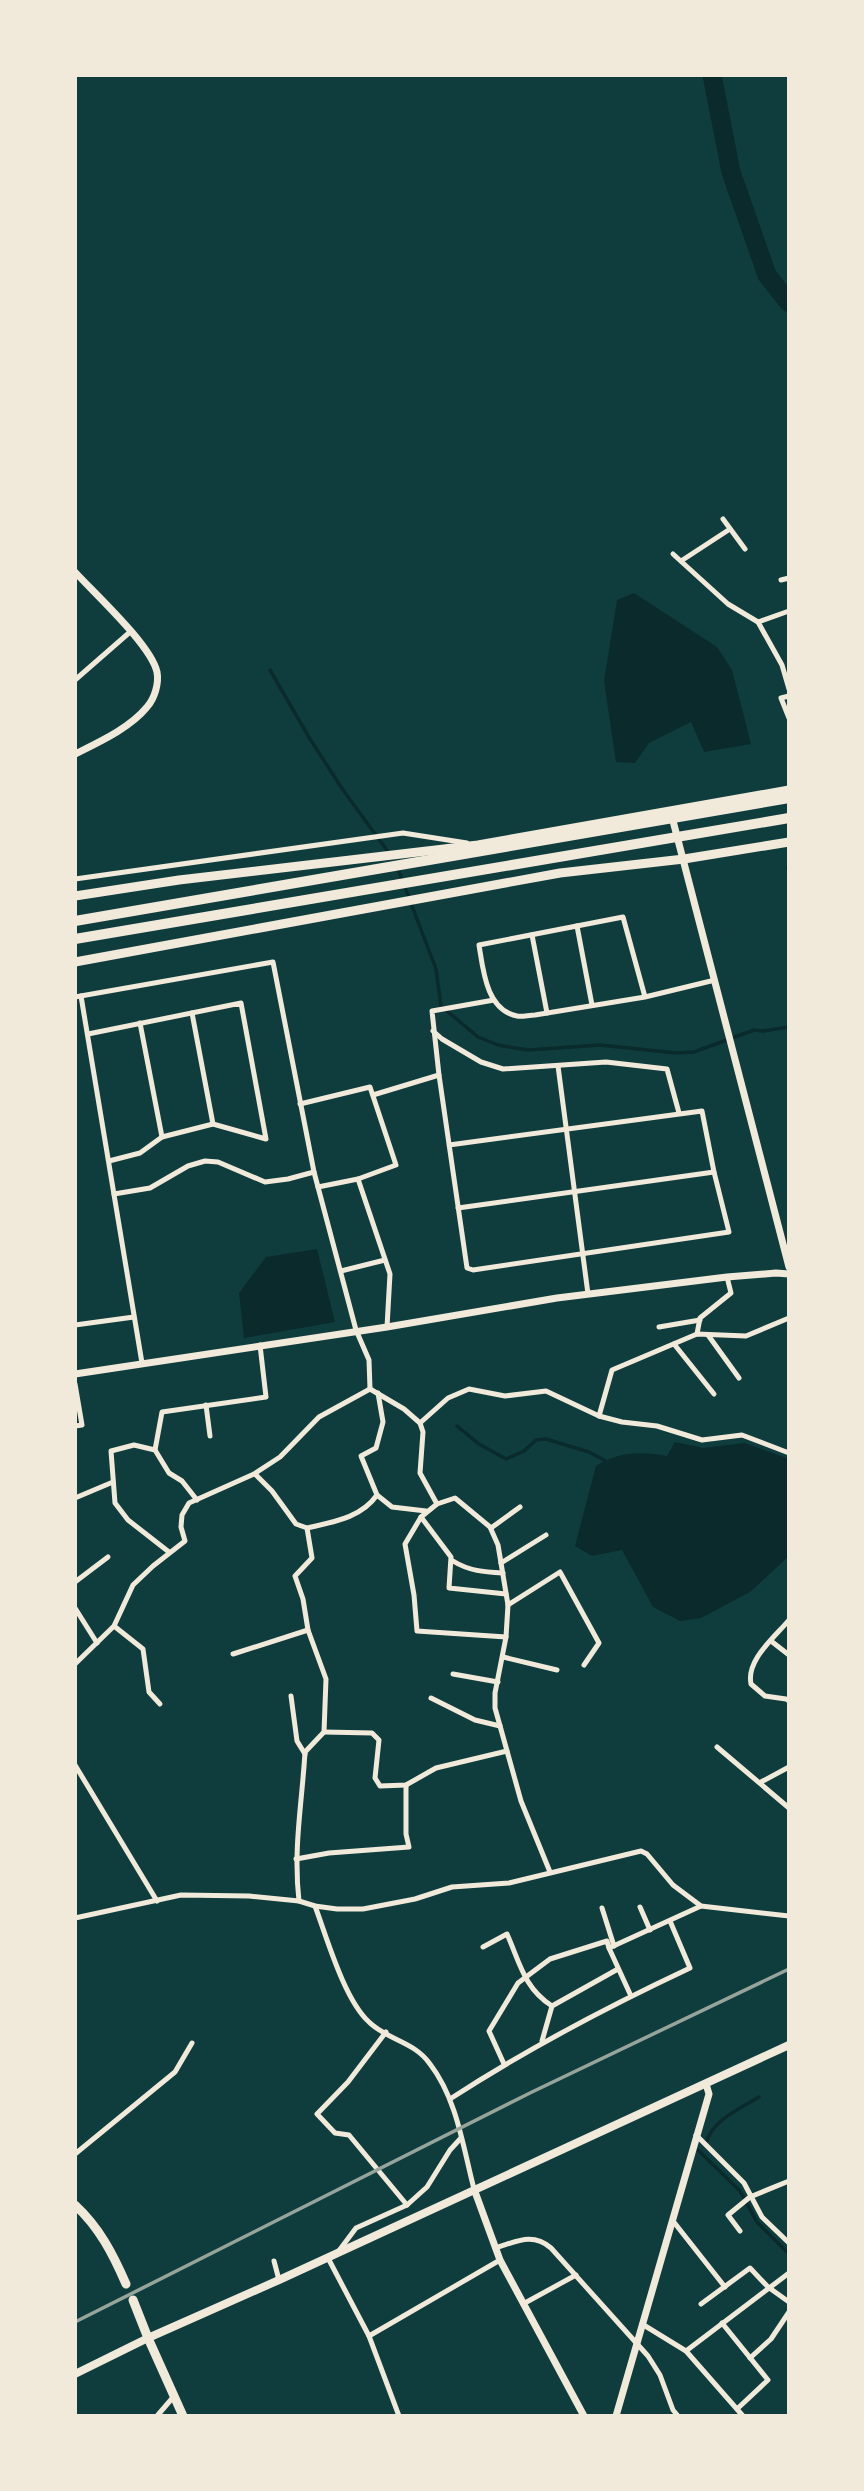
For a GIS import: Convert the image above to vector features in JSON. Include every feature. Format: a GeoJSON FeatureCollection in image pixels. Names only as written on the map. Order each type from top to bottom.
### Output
{"type":"FeatureCollection","features":[{"type":"Feature","properties":{"kind":"highway"},"geometry":{"type":"LineString","coordinates":[[75,921],[789,790]]}},
{"type":"Feature","properties":{"kind":"highway"},"geometry":{"type":"LineString","coordinates":[[75,896],[179,880],[478,845],[789,799]]}},
{"type":"Feature","properties":{"kind":"highway"},"geometry":{"type":"LineString","coordinates":[[75,939],[789,818]]}},
{"type":"Feature","properties":{"kind":"highway"},"geometry":{"type":"LineString","coordinates":[[75,962],[560,873],[684,859],[789,842]]}},
{"type":"Feature","properties":{"kind":"highway"},"geometry":{"type":"LineString","coordinates":[[75,2204],[89,2217],[103,2237],[126,2284]]}},
{"type":"Feature","properties":{"kind":"highway"},"geometry":{"type":"LineString","coordinates":[[133,2300],[183,2416]]}},
{"type":"Feature","properties":{"kind":"main road"},"geometry":{"type":"LineString","coordinates":[[75,2374],[148,2338],[789,2046]]}},
{"type":"Feature","properties":{"kind":"street"},"geometry":{"type":"LineString","coordinates":[[723,519],[745,549]]}},
{"type":"Feature","properties":{"kind":"street"},"geometry":{"type":"LineString","coordinates":[[681,561],[730,529]]}},
{"type":"Feature","properties":{"kind":"street"},"geometry":{"type":"LineString","coordinates":[[673,554],[728,604],[758,622],[782,665],[789,689]]}},
{"type":"Feature","properties":{"kind":"street"},"geometry":{"type":"LineString","coordinates":[[75,572],[149,655],[157,672],[157,688],[149,706],[132,721],[75,754]]}},
{"type":"Feature","properties":{"kind":"street"},"geometry":{"type":"LineString","coordinates":[[781,580],[789,578]]}},
{"type":"Feature","properties":{"kind":"street"},"geometry":{"type":"LineString","coordinates":[[758,622],[789,611]]}},
{"type":"Feature","properties":{"kind":"street"},"geometry":{"type":"LineString","coordinates":[[75,680],[130,632]]}},
{"type":"Feature","properties":{"kind":"street"},"geometry":{"type":"LineString","coordinates":[[789,696],[781,698],[789,719]]}},
{"type":"Feature","properties":{"kind":"street"},"geometry":{"type":"LineString","coordinates":[[670,810],[789,1267]]}},
{"type":"Feature","properties":{"kind":"street"},"geometry":{"type":"LineString","coordinates":[[75,879],[403,833],[478,845]]}},
{"type":"Feature","properties":{"kind":"street"},"geometry":{"type":"LineString","coordinates":[[645,997],[623,917],[479,945],[485,980],[494,1000],[506,1011],[517,1016],[645,997],[715,980]]}},
{"type":"Feature","properties":{"kind":"street"},"geometry":{"type":"LineString","coordinates":[[577,926],[592,1006]]}},
{"type":"Feature","properties":{"kind":"street"},"geometry":{"type":"LineString","coordinates":[[532,935],[547,1013]]}},
{"type":"Feature","properties":{"kind":"street"},"geometry":{"type":"LineString","coordinates":[[142,1363],[88,1034],[78,996],[273,962],[314,1172],[356,1330],[369,1360],[370,1389]]}},
{"type":"Feature","properties":{"kind":"street"},"geometry":{"type":"LineString","coordinates":[[449,1145],[702,1111],[729,1232],[583,1255],[473,1270],[467,1268],[458,1208],[449,1145],[439,1075],[433,1031],[432,1010],[494,1000]]}},
{"type":"Feature","properties":{"kind":"street"},"geometry":{"type":"LineString","coordinates":[[88,1034],[241,1003],[266,1139],[213,1124],[162,1137],[140,1153],[108,1161]]}},
{"type":"Feature","properties":{"kind":"street"},"geometry":{"type":"LineString","coordinates":[[192,1013],[213,1124]]}},
{"type":"Feature","properties":{"kind":"street"},"geometry":{"type":"LineString","coordinates":[[141,1023],[162,1137]]}},
{"type":"Feature","properties":{"kind":"street"},"geometry":{"type":"LineString","coordinates":[[433,1031],[481,1062],[503,1069],[606,1062],[667,1069],[679,1113]]}},
{"type":"Feature","properties":{"kind":"street"},"geometry":{"type":"LineString","coordinates":[[558,1066],[588,1294]]}},
{"type":"Feature","properties":{"kind":"street"},"geometry":{"type":"LineString","coordinates":[[373,1095],[439,1075]]}},
{"type":"Feature","properties":{"kind":"street"},"geometry":{"type":"LineString","coordinates":[[300,1104],[370,1087],[396,1165],[358,1179],[318,1187]]}},
{"type":"Feature","properties":{"kind":"street"},"geometry":{"type":"LineString","coordinates":[[114,1194],[150,1188],[188,1166],[205,1161],[218,1162],[265,1182],[288,1180],[314,1172]]}},
{"type":"Feature","properties":{"kind":"street"},"geometry":{"type":"LineString","coordinates":[[458,1208],[714,1172]]}},
{"type":"Feature","properties":{"kind":"street"},"geometry":{"type":"LineString","coordinates":[[358,1179],[390,1274],[387,1327]]}},
{"type":"Feature","properties":{"kind":"street"},"geometry":{"type":"LineString","coordinates":[[341,1271],[385,1260]]}},
{"type":"Feature","properties":{"kind":"street"},"geometry":{"type":"LineString","coordinates":[[75,1374],[588,1294],[727,1277],[789,1274]]}},
{"type":"Feature","properties":{"kind":"street"},"geometry":{"type":"LineString","coordinates":[[659,1327],[700,1320],[731,1293],[727,1277]]}},
{"type":"Feature","properties":{"kind":"street"},"geometry":{"type":"LineString","coordinates":[[75,1325],[134,1317]]}},
{"type":"Feature","properties":{"kind":"street"},"geometry":{"type":"LineString","coordinates":[[599,1416],[612,1370],[697,1334],[746,1336],[789,1318]]}},
{"type":"Feature","properties":{"kind":"street"},"geometry":{"type":"LineString","coordinates":[[697,1334],[700,1320]]}},
{"type":"Feature","properties":{"kind":"street"},"geometry":{"type":"LineString","coordinates":[[708,1335],[738,1378]]}},
{"type":"Feature","properties":{"kind":"street"},"geometry":{"type":"LineString","coordinates":[[674,1343],[714,1394]]}},
{"type":"Feature","properties":{"kind":"street"},"geometry":{"type":"LineString","coordinates":[[197,1500],[182,1481],[169,1473],[155,1450],[162,1412],[266,1397],[260,1345]]}},
{"type":"Feature","properties":{"kind":"street"},"geometry":{"type":"LineString","coordinates":[[75,1384],[82,1425],[75,1426]]}},
{"type":"Feature","properties":{"kind":"street"},"geometry":{"type":"LineString","coordinates":[[370,1389],[404,1409],[419,1423],[423,1432],[420,1472],[437,1504]]}},
{"type":"Feature","properties":{"kind":"street"},"geometry":{"type":"LineString","coordinates":[[75,1664],[114,1626],[133,1585],[185,1541],[181,1515],[189,1503],[255,1474],[280,1457],[319,1417],[370,1389]]}},
{"type":"Feature","properties":{"kind":"street"},"geometry":{"type":"LineString","coordinates":[[419,1423],[448,1398],[470,1389],[505,1396],[546,1391],[599,1416],[622,1422],[657,1426],[702,1440],[742,1435],[789,1453]]}},
{"type":"Feature","properties":{"kind":"street"},"geometry":{"type":"LineString","coordinates":[[378,1393],[383,1422],[376,1448],[361,1456],[377,1495],[392,1507],[426,1511]]}},
{"type":"Feature","properties":{"kind":"street"},"geometry":{"type":"LineString","coordinates":[[206,1405],[210,1436]]}},
{"type":"Feature","properties":{"kind":"street"},"geometry":{"type":"LineString","coordinates":[[155,1450],[134,1446],[111,1451],[115,1503],[128,1520],[169,1552]]}},
{"type":"Feature","properties":{"kind":"street"},"geometry":{"type":"LineString","coordinates":[[255,1474],[272,1491],[296,1524],[307,1528],[342,1520],[364,1510],[377,1495]]}},
{"type":"Feature","properties":{"kind":"street"},"geometry":{"type":"LineString","coordinates":[[75,1498],[113,1482]]}},
{"type":"Feature","properties":{"kind":"street"},"geometry":{"type":"LineString","coordinates":[[506,1637],[417,1631],[405,1544],[421,1517],[437,1504],[455,1498],[491,1528],[498,1545],[508,1605],[506,1637],[495,1708],[521,1801],[550,1872]]}},
{"type":"Feature","properties":{"kind":"street"},"geometry":{"type":"LineString","coordinates":[[491,1528],[520,1507]]}},
{"type":"Feature","properties":{"kind":"street"},"geometry":{"type":"LineString","coordinates":[[421,1517],[453,1561],[464,1568],[479,1572],[503,1573]]}},
{"type":"Feature","properties":{"kind":"street"},"geometry":{"type":"LineString","coordinates":[[299,1901],[296,1859],[305,1754],[324,1732],[326,1679],[308,1630],[296,1576],[312,1558],[307,1528]]}},
{"type":"Feature","properties":{"kind":"street"},"geometry":{"type":"LineString","coordinates":[[501,1563],[546,1535]]}},
{"type":"Feature","properties":{"kind":"street"},"geometry":{"type":"LineString","coordinates":[[75,1582],[108,1557]]}},
{"type":"Feature","properties":{"kind":"street"},"geometry":{"type":"LineString","coordinates":[[453,1561],[449,1588],[506,1594]]}},
{"type":"Feature","properties":{"kind":"street"},"geometry":{"type":"LineString","coordinates":[[508,1605],[559,1572],[599,1643],[584,1665]]}},
{"type":"Feature","properties":{"kind":"street"},"geometry":{"type":"LineString","coordinates":[[75,1608],[97,1643]]}},
{"type":"Feature","properties":{"kind":"street"},"geometry":{"type":"LineString","coordinates":[[789,1620],[754,1661],[749,1674],[751,1684],[765,1696],[789,1701]]}},
{"type":"Feature","properties":{"kind":"street"},"geometry":{"type":"LineString","coordinates":[[114,1626],[143,1649],[149,1692],[160,1704]]}},
{"type":"Feature","properties":{"kind":"street"},"geometry":{"type":"LineString","coordinates":[[233,1654],[308,1630]]}},
{"type":"Feature","properties":{"kind":"street"},"geometry":{"type":"LineString","coordinates":[[771,1641],[789,1655]]}},
{"type":"Feature","properties":{"kind":"street"},"geometry":{"type":"LineString","coordinates":[[503,1657],[557,1670]]}},
{"type":"Feature","properties":{"kind":"street"},"geometry":{"type":"LineString","coordinates":[[453,1674],[498,1682]]}},
{"type":"Feature","properties":{"kind":"street"},"geometry":{"type":"LineString","coordinates":[[291,1696],[297,1741],[305,1754]]}},
{"type":"Feature","properties":{"kind":"street"},"geometry":{"type":"LineString","coordinates":[[431,1698],[475,1720],[500,1726]]}},
{"type":"Feature","properties":{"kind":"street"},"geometry":{"type":"LineString","coordinates":[[324,1732],[372,1732],[379,1740],[375,1778],[380,1786],[406,1785],[436,1769],[507,1751]]}},
{"type":"Feature","properties":{"kind":"street"},"geometry":{"type":"LineString","coordinates":[[717,1747],[789,1808]]}},
{"type":"Feature","properties":{"kind":"street"},"geometry":{"type":"LineString","coordinates":[[75,1765],[157,1901]]}},
{"type":"Feature","properties":{"kind":"street"},"geometry":{"type":"LineString","coordinates":[[761,1782],[789,1767]]}},
{"type":"Feature","properties":{"kind":"street"},"geometry":{"type":"LineString","coordinates":[[296,1859],[329,1853],[409,1847],[406,1834],[406,1785]]}},
{"type":"Feature","properties":{"kind":"street"},"geometry":{"type":"LineString","coordinates":[[75,1918],[181,1895],[249,1896],[299,1901],[315,1906],[363,1909],[415,1899],[452,1887],[509,1883],[641,1852],[647,1854],[673,1885],[701,1906],[789,1916]]}},
{"type":"Feature","properties":{"kind":"street"},"geometry":{"type":"LineString","coordinates":[[315,1906],[351,1996],[369,2023],[414,2048],[430,2063],[450,2099],[474,2189],[500,2260],[584,2416]]}},
{"type":"Feature","properties":{"kind":"street"},"geometry":{"type":"LineString","coordinates":[[612,1947],[701,1906]]}},
{"type":"Feature","properties":{"kind":"street"},"geometry":{"type":"LineString","coordinates":[[640,1907],[650,1930]]}},
{"type":"Feature","properties":{"kind":"street"},"geometry":{"type":"LineString","coordinates":[[602,1908],[618,1969],[631,1996]]}},
{"type":"Feature","properties":{"kind":"street"},"geometry":{"type":"LineString","coordinates":[[450,2099],[542,2043],[690,1968],[670,1921]]}},
{"type":"Feature","properties":{"kind":"street"},"geometry":{"type":"LineString","coordinates":[[483,1947],[507,1934],[526,1978],[538,1997],[552,2006]]}},
{"type":"Feature","properties":{"kind":"street"},"geometry":{"type":"LineString","coordinates":[[504,2064],[489,2031],[518,1983],[550,1959],[607,1941],[612,1947]]}},
{"type":"Feature","properties":{"kind":"street"},"geometry":{"type":"LineString","coordinates":[[542,2043],[552,2006],[618,1969]]}},
{"type":"Feature","properties":{"kind":"street"},"geometry":{"type":"LineString","coordinates":[[386,2032],[348,2082],[317,2114],[335,2133],[349,2135],[407,2205]]}},
{"type":"Feature","properties":{"kind":"street"},"geometry":{"type":"LineString","coordinates":[[75,2154],[176,2072],[192,2043]]}},
{"type":"Feature","properties":{"kind":"street"},"geometry":{"type":"LineString","coordinates":[[616,2416],[709,2094],[706,2084]]}},
{"type":"Feature","properties":{"kind":"street"},"geometry":{"type":"LineString","coordinates":[[696,2135],[744,2183],[748,2198],[762,2217],[789,2243]]}},
{"type":"Feature","properties":{"kind":"street"},"geometry":{"type":"LineString","coordinates":[[338,2253],[356,2228],[407,2205],[428,2187],[450,2150],[461,2138]]}},
{"type":"Feature","properties":{"kind":"street"},"geometry":{"type":"LineString","coordinates":[[740,2231],[728,2215],[748,2198],[789,2181]]}},
{"type":"Feature","properties":{"kind":"street"},"geometry":{"type":"LineString","coordinates":[[672,2220],[725,2287]]}},
{"type":"Feature","properties":{"kind":"street"},"geometry":{"type":"LineString","coordinates":[[495,2248],[532,2238],[542,2240],[648,2356],[660,2375],[673,2410],[678,2416]]}},
{"type":"Feature","properties":{"kind":"street"},"geometry":{"type":"LineString","coordinates":[[328,2258],[369,2336],[399,2416]]}},
{"type":"Feature","properties":{"kind":"street"},"geometry":{"type":"LineString","coordinates":[[369,2336],[500,2260]]}},
{"type":"Feature","properties":{"kind":"street"},"geometry":{"type":"LineString","coordinates":[[274,2261],[279,2280]]}},
{"type":"Feature","properties":{"kind":"street"},"geometry":{"type":"LineString","coordinates":[[701,2304],[750,2268],[768,2287],[789,2302]]}},
{"type":"Feature","properties":{"kind":"street"},"geometry":{"type":"LineString","coordinates":[[686,2351],[789,2273]]}},
{"type":"Feature","properties":{"kind":"street"},"geometry":{"type":"LineString","coordinates":[[523,2304],[576,2275]]}},
{"type":"Feature","properties":{"kind":"street"},"geometry":{"type":"LineString","coordinates":[[750,2358],[771,2339],[789,2312]]}},
{"type":"Feature","properties":{"kind":"street"},"geometry":{"type":"LineString","coordinates":[[722,2323],[768,2381],[737,2409]]}},
{"type":"Feature","properties":{"kind":"street"},"geometry":{"type":"LineString","coordinates":[[642,2325],[686,2351],[743,2416]]}},
{"type":"Feature","properties":{"kind":"street"},"geometry":{"type":"LineString","coordinates":[[157,2416],[175,2395]]}},
{"type":"Feature","properties":{"kind":"water"},"geometry":{"type":"Polygon","coordinates":[[[634,593],[717,647],[732,670],[751,744],[704,752],[691,722],[649,743],[635,763],[616,762],[604,681],[617,600],[634,593]]]}},
{"type":"Feature","properties":{"kind":"water"},"geometry":{"type":"Polygon","coordinates":[[[317,1249],[335,1322],[244,1338],[239,1293],[266,1257],[317,1249]]]}},
{"type":"Feature","properties":{"kind":"water"},"geometry":{"type":"Polygon","coordinates":[[[675,1442],[703,1448],[745,1443],[789,1459],[789,1556],[750,1592],[701,1618],[680,1621],[653,1607],[622,1550],[592,1556],[575,1546],[596,1466],[612,1458],[630,1454],[667,1456],[675,1442]]]}},
{"type":"Feature","properties":{"kind":"waterway"},"geometry":{"type":"LineString","coordinates":[[712,75],[731,172],[767,275],[789,303]]}},
{"type":"Feature","properties":{"kind":"waterway"},"geometry":{"type":"LineString","coordinates":[[270,670],[343,790],[389,853]]}},
{"type":"Feature","properties":{"kind":"waterway"},"geometry":{"type":"LineString","coordinates":[[398,869],[436,969],[441,1006],[478,1037],[498,1045],[528,1050],[600,1045],[676,1053],[694,1052],[754,1030],[789,1027]]}},
{"type":"Feature","properties":{"kind":"waterway"},"geometry":{"type":"LineString","coordinates":[[457,1426],[479,1444],[506,1459],[524,1451],[536,1440],[546,1439],[589,1452],[604,1460]]}},
{"type":"Feature","properties":{"kind":"waterway"},"geometry":{"type":"LineString","coordinates":[[707,2141],[721,2121],[759,2097]]}},
{"type":"Feature","properties":{"kind":"waterway"},"geometry":{"type":"LineString","coordinates":[[698,2150],[740,2191],[757,2222],[789,2254]]}},
{"type":"Feature","properties":{"kind":"railway"},"geometry":{"type":"LineString","coordinates":[[75,2322],[532,2092],[789,1969]]}}]}
